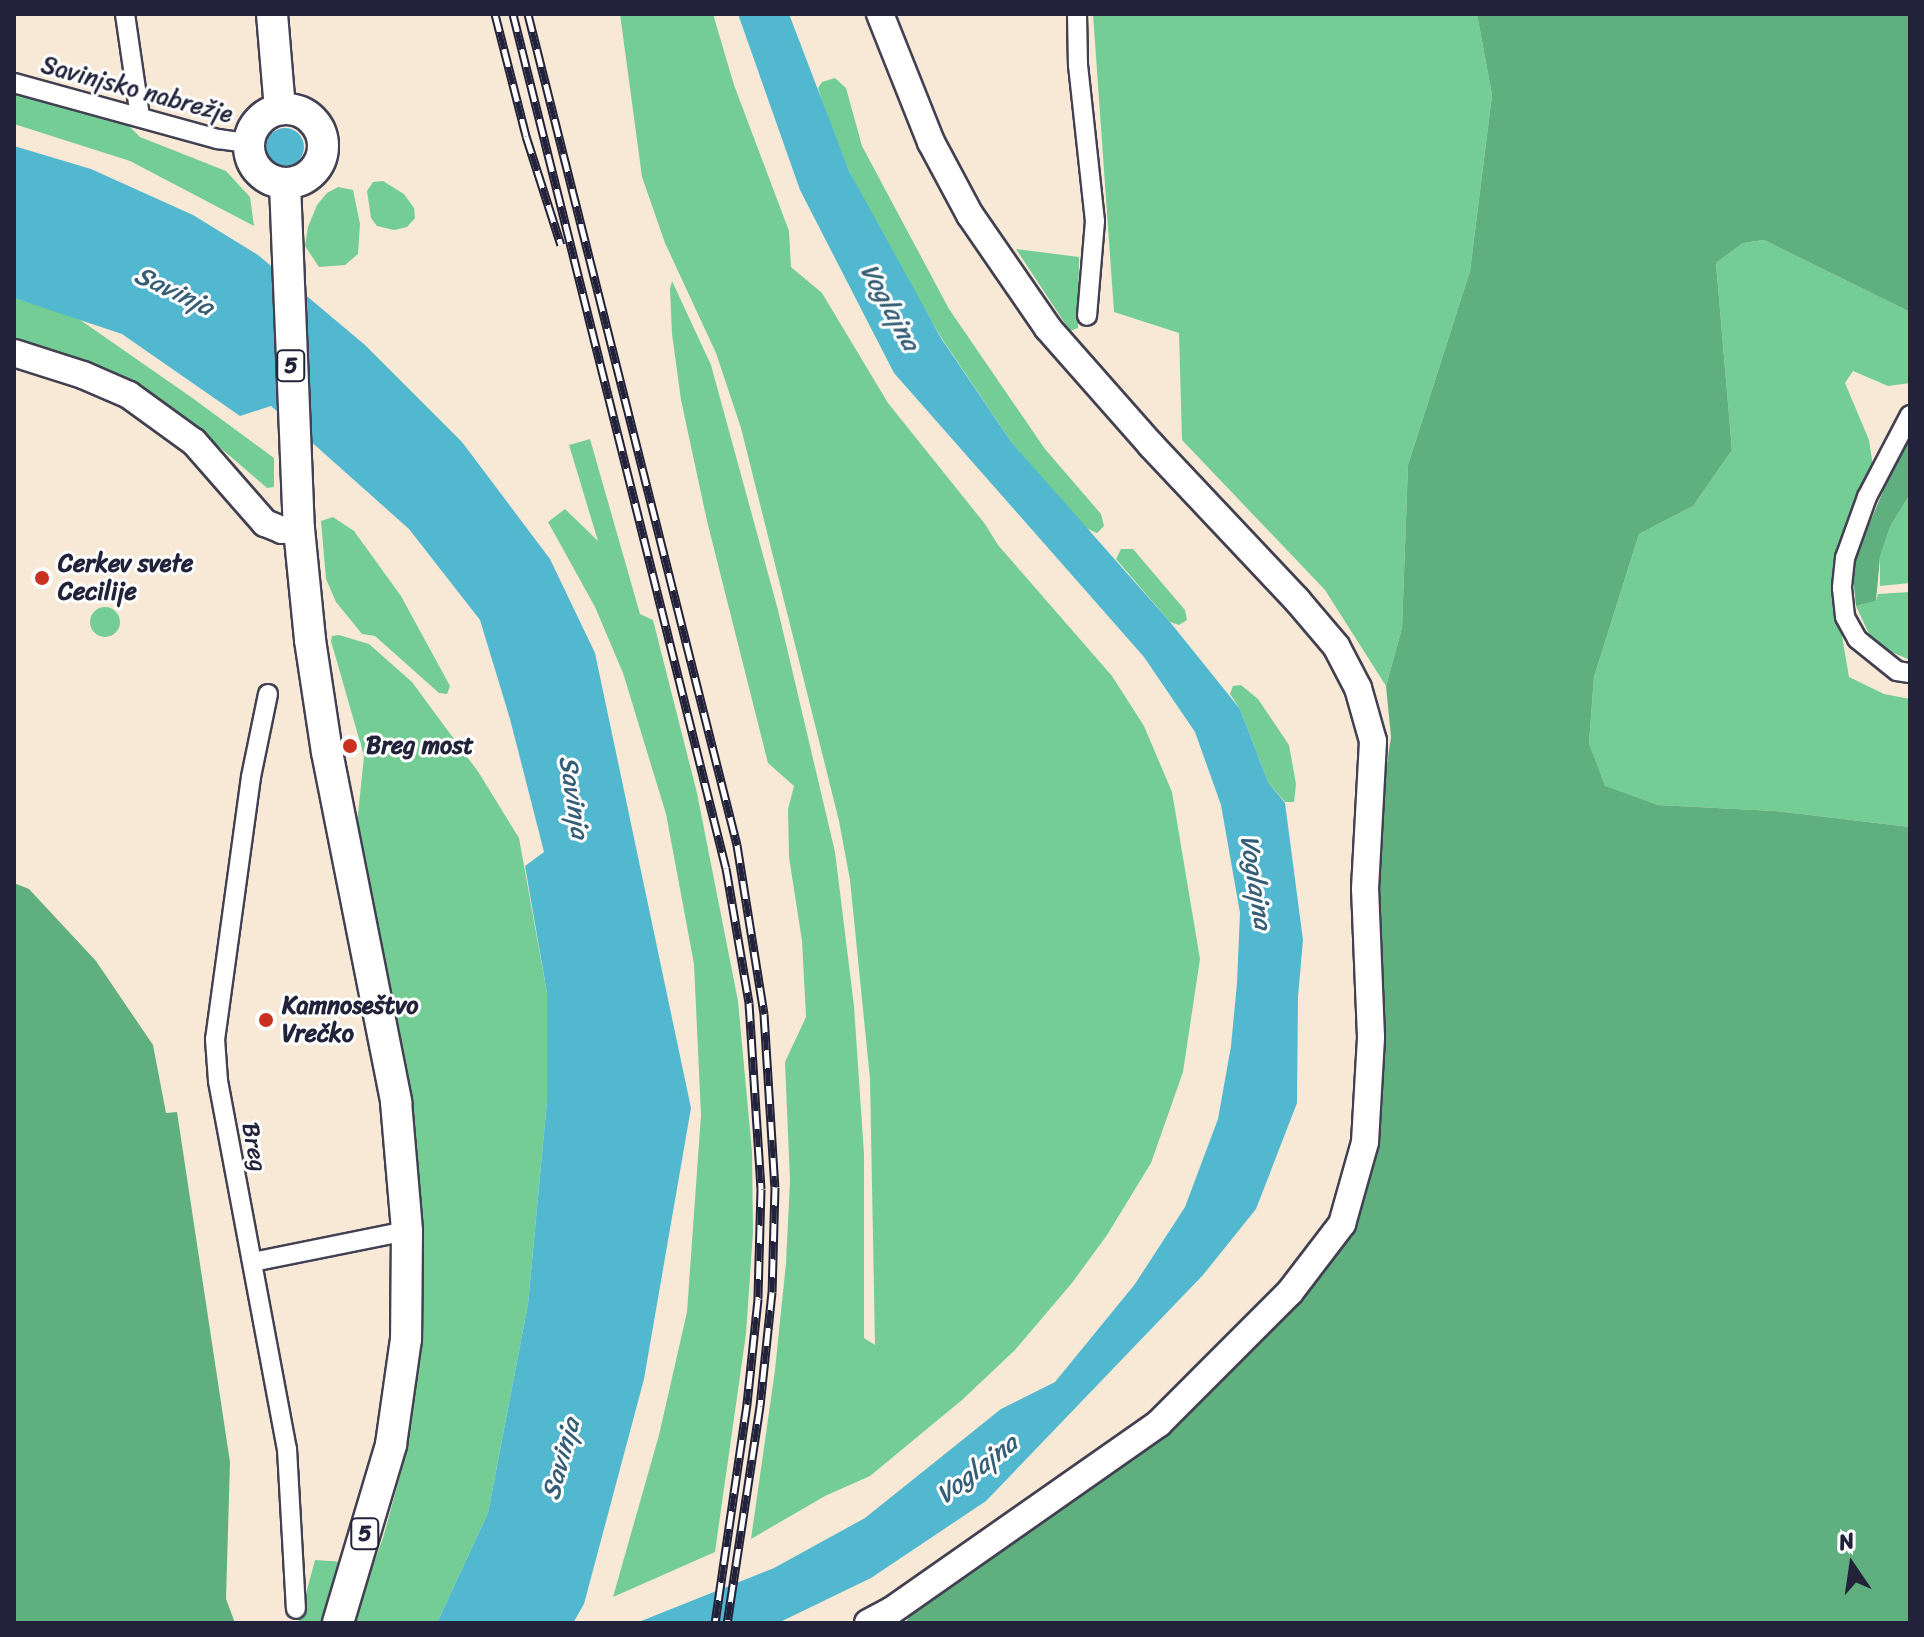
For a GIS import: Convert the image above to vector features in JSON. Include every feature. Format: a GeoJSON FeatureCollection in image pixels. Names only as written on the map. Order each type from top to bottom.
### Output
{"type":"FeatureCollection","features":[{"type":"Feature","properties":{"kind":"main road"},"geometry":{"type":"LineString","coordinates":[[272,14],[280,109]]}},
{"type":"Feature","properties":{"kind":"main road"},"geometry":{"type":"LineString","coordinates":[[280,109],[302,112],[311,118],[322,137],[323,148],[315,169],[296,182],[285,184],[262,176],[249,155],[248,143],[262,117],[280,109]]}},
{"type":"Feature","properties":{"kind":"main road","name":"5"},"geometry":{"type":"LineString","coordinates":[[285,184],[284,231],[299,515],[310,640],[327,752],[396,1102],[407,1231],[406,1339],[391,1445],[338,1623]]}},
{"type":"Feature","properties":{"kind":"street"},"geometry":{"type":"LineString","coordinates":[[125,14],[140,117]]}},
{"type":"Feature","properties":{"kind":"street"},"geometry":{"type":"LineString","coordinates":[[880,14],[914,106],[970,215],[1048,328],[1336,646],[1358,688],[1373,741],[1365,889],[1371,1037],[1366,1127],[1342,1224],[1290,1292],[1159,1423],[882,1619]]}},
{"type":"Feature","properties":{"kind":"street"},"geometry":{"type":"LineString","coordinates":[[1077,14],[1078,65],[1095,221],[1087,316]]}},
{"type":"Feature","properties":{"kind":"street","name":"Savinjsko nabrežje"},"geometry":{"type":"LineString","coordinates":[[14,83],[218,139],[248,143]]}},
{"type":"Feature","properties":{"kind":"street"},"geometry":{"type":"LineString","coordinates":[[14,353],[83,375],[129,395],[194,442],[265,523],[282,530],[299,515]]}},
{"type":"Feature","properties":{"kind":"street"},"geometry":{"type":"LineString","coordinates":[[1910,415],[1867,497],[1845,558],[1842,588],[1845,617],[1857,639],[1897,671],[1910,673]]}},
{"type":"Feature","properties":{"kind":"street","name":"Breg"},"geometry":{"type":"LineString","coordinates":[[268,694],[251,777],[215,1039],[218,1081],[287,1449],[296,1609]]}},
{"type":"Feature","properties":{"kind":"street"},"geometry":{"type":"LineString","coordinates":[[253,1262],[407,1231]]}},
{"type":"Feature","properties":{"kind":"green space"},"geometry":{"type":"Polygon","coordinates":[[[620,14],[713,14],[734,85],[789,231],[791,267],[822,293],[888,403],[985,524],[998,545],[1112,676],[1144,726],[1172,792],[1200,959],[1183,1072],[1151,1163],[1107,1235],[1072,1283],[1015,1350],[962,1400],[870,1476],[825,1496],[751,1539],[775,1370],[786,1263],[790,1181],[785,1062],[806,1017],[802,941],[789,857],[788,809],[794,786],[768,763],[707,521],[681,400],[672,334],[672,281],[711,365],[778,610],[835,852],[854,1006],[864,1154],[864,1338],[875,1345],[870,1079],[850,880],[839,821],[741,428],[716,353],[665,243],[642,177],[620,14]]]}},
{"type":"Feature","properties":{"kind":"green space"},"geometry":{"type":"Polygon","coordinates":[[[1093,14],[1477,14],[1492,95],[1470,271],[1408,465],[1402,628],[1386,686],[1325,590],[1182,440],[1179,333],[1114,312],[1093,14]]]}},
{"type":"Feature","properties":{"kind":"green space"},"geometry":{"type":"Polygon","coordinates":[[[1477,14],[1910,14],[1910,312],[1764,240],[1743,243],[1716,263],[1732,450],[1693,506],[1639,534],[1594,677],[1589,743],[1605,786],[1658,805],[1775,811],[1910,827],[1910,1623],[905,1623],[918,1605],[1139,1455],[1256,1346],[1308,1289],[1376,1146],[1386,1034],[1376,837],[1391,737],[1386,686],[1402,628],[1408,465],[1470,271],[1492,95],[1477,14]]]}},
{"type":"Feature","properties":{"kind":"green space"},"geometry":{"type":"Polygon","coordinates":[[[835,78],[846,88],[862,146],[949,309],[1045,449],[1101,514],[1104,526],[1097,533],[1084,527],[1012,443],[941,337],[889,249],[849,171],[828,120],[818,88],[822,82],[835,78]]]}},
{"type":"Feature","properties":{"kind":"green space"},"geometry":{"type":"Polygon","coordinates":[[[14,94],[129,126],[140,137],[226,171],[250,197],[254,226],[130,161],[14,124],[14,94]]]}},
{"type":"Feature","properties":{"kind":"green space"},"geometry":{"type":"Polygon","coordinates":[[[383,181],[404,194],[414,208],[415,218],[407,227],[394,230],[377,226],[371,218],[367,191],[373,182],[383,181]]]}},
{"type":"Feature","properties":{"kind":"green space"},"geometry":{"type":"Polygon","coordinates":[[[338,187],[353,190],[360,224],[358,254],[345,265],[319,267],[305,246],[308,227],[317,205],[327,193],[338,187]]]}},
{"type":"Feature","properties":{"kind":"green space"},"geometry":{"type":"Polygon","coordinates":[[[1764,240],[1910,312],[1910,383],[1888,386],[1853,371],[1845,383],[1869,440],[1873,466],[1833,583],[1849,677],[1884,694],[1910,699],[1910,827],[1775,811],[1658,805],[1605,787],[1589,743],[1594,677],[1639,534],[1693,506],[1732,450],[1716,263],[1743,243],[1764,240]]]}},
{"type":"Feature","properties":{"kind":"green space"},"geometry":{"type":"Polygon","coordinates":[[[1016,249],[1079,257],[1078,328],[1070,331],[1016,249]]]}},
{"type":"Feature","properties":{"kind":"green space"},"geometry":{"type":"Polygon","coordinates":[[[14,298],[76,317],[191,397],[274,458],[274,487],[267,488],[209,438],[130,381],[14,340],[14,298]]]}},
{"type":"Feature","properties":{"kind":"green space"},"geometry":{"type":"Polygon","coordinates":[[[1910,436],[1910,494],[1890,527],[1880,557],[1876,601],[1856,606],[1853,577],[1857,553],[1898,456],[1910,436]]]}},
{"type":"Feature","properties":{"kind":"green space"},"geometry":{"type":"Polygon","coordinates":[[[590,439],[640,614],[653,620],[697,793],[738,1001],[752,1152],[753,1232],[746,1334],[715,1552],[613,1597],[659,1435],[687,1312],[701,1115],[694,964],[666,814],[623,673],[595,607],[548,522],[565,509],[598,541],[569,445],[590,439]]]}},
{"type":"Feature","properties":{"kind":"green space"},"geometry":{"type":"Polygon","coordinates":[[[1910,494],[1910,583],[1880,586],[1880,557],[1890,527],[1910,494]]]}},
{"type":"Feature","properties":{"kind":"green space"},"geometry":{"type":"Polygon","coordinates":[[[333,517],[354,531],[401,596],[450,686],[447,694],[439,693],[375,636],[362,634],[336,602],[326,579],[321,521],[333,517]]]}},
{"type":"Feature","properties":{"kind":"green space"},"geometry":{"type":"Polygon","coordinates":[[[1121,549],[1133,549],[1185,610],[1187,620],[1179,625],[1170,622],[1116,559],[1121,549]]]}},
{"type":"Feature","properties":{"kind":"green space"},"geometry":{"type":"Polygon","coordinates":[[[1910,592],[1910,660],[1887,650],[1870,636],[1856,606],[1876,601],[1878,594],[1910,592]]]}},
{"type":"Feature","properties":{"kind":"green space"},"geometry":{"type":"Polygon","coordinates":[[[105,607],[116,611],[120,622],[116,633],[105,637],[94,633],[90,622],[94,611],[105,607]]]}},
{"type":"Feature","properties":{"kind":"green space"},"geometry":{"type":"Polygon","coordinates":[[[339,635],[369,644],[412,682],[479,773],[519,838],[547,993],[547,1101],[528,1304],[488,1513],[437,1623],[351,1623],[383,1538],[406,1454],[423,1315],[417,1185],[357,824],[364,756],[331,641],[332,636],[339,635]]]}},
{"type":"Feature","properties":{"kind":"green space"},"geometry":{"type":"Polygon","coordinates":[[[1241,685],[1258,699],[1289,745],[1296,784],[1294,802],[1285,802],[1268,782],[1240,709],[1230,694],[1233,686],[1241,685]]]}},
{"type":"Feature","properties":{"kind":"green space"},"geometry":{"type":"Polygon","coordinates":[[[14,883],[29,889],[96,961],[153,1045],[166,1113],[177,1112],[230,1462],[226,1599],[235,1623],[14,1623],[14,883]]]}},
{"type":"Feature","properties":{"kind":"green space"},"geometry":{"type":"Polygon","coordinates":[[[315,1560],[345,1562],[321,1623],[298,1623],[315,1560]]]}},
{"type":"Feature","properties":{"kind":"water","name":"Voglajna"},"geometry":{"type":"Polygon","coordinates":[[[738,14],[789,14],[849,171],[941,338],[1012,443],[1170,622],[1240,709],[1268,782],[1285,803],[1303,940],[1298,997],[1297,1103],[1256,1209],[1203,1275],[986,1501],[871,1578],[778,1623],[636,1623],[774,1568],[865,1518],[1001,1409],[1055,1382],[1135,1284],[1185,1207],[1218,1119],[1231,1046],[1237,983],[1240,913],[1221,805],[1195,732],[1144,657],[894,373],[800,190],[738,14]]]}},
{"type":"Feature","properties":{"kind":"water"},"geometry":{"type":"Polygon","coordinates":[[[285,128],[299,133],[304,147],[299,161],[285,166],[271,161],[266,147],[271,133],[285,128]]]}},
{"type":"Feature","properties":{"kind":"water","name":"Savinja"},"geometry":{"type":"Polygon","coordinates":[[[14,146],[91,169],[193,215],[258,255],[365,345],[462,442],[550,559],[595,653],[691,1108],[644,1379],[584,1604],[573,1623],[437,1623],[488,1513],[528,1304],[547,1101],[547,993],[525,866],[544,852],[510,719],[480,620],[409,529],[271,406],[240,416],[122,334],[14,298],[14,146]]]}},
{"type":"Feature","properties":{"kind":"railway"},"geometry":{"type":"LineString","coordinates":[[495,14],[526,136],[561,245]]}},
{"type":"Feature","properties":{"kind":"railway"},"geometry":{"type":"LineString","coordinates":[[513,14],[726,868],[749,1003],[761,1189],[758,1299],[747,1404],[715,1623]]}},
{"type":"Feature","properties":{"kind":"railway"},"geometry":{"type":"LineString","coordinates":[[528,14],[737,845],[764,1014],[775,1187],[772,1292],[760,1406],[727,1623]]}},
{"type":"Feature","properties":{"kind":"place","name":"Cerkev svete Cecilije"},"geometry":{"type":"Point","coordinates":[42,578]}},
{"type":"Feature","properties":{"kind":"place","name":"Breg most"},"geometry":{"type":"Point","coordinates":[350,746]}},
{"type":"Feature","properties":{"kind":"place","name":"Kamnoseštvo Vrečko"},"geometry":{"type":"Point","coordinates":[266,1020]}}]}
